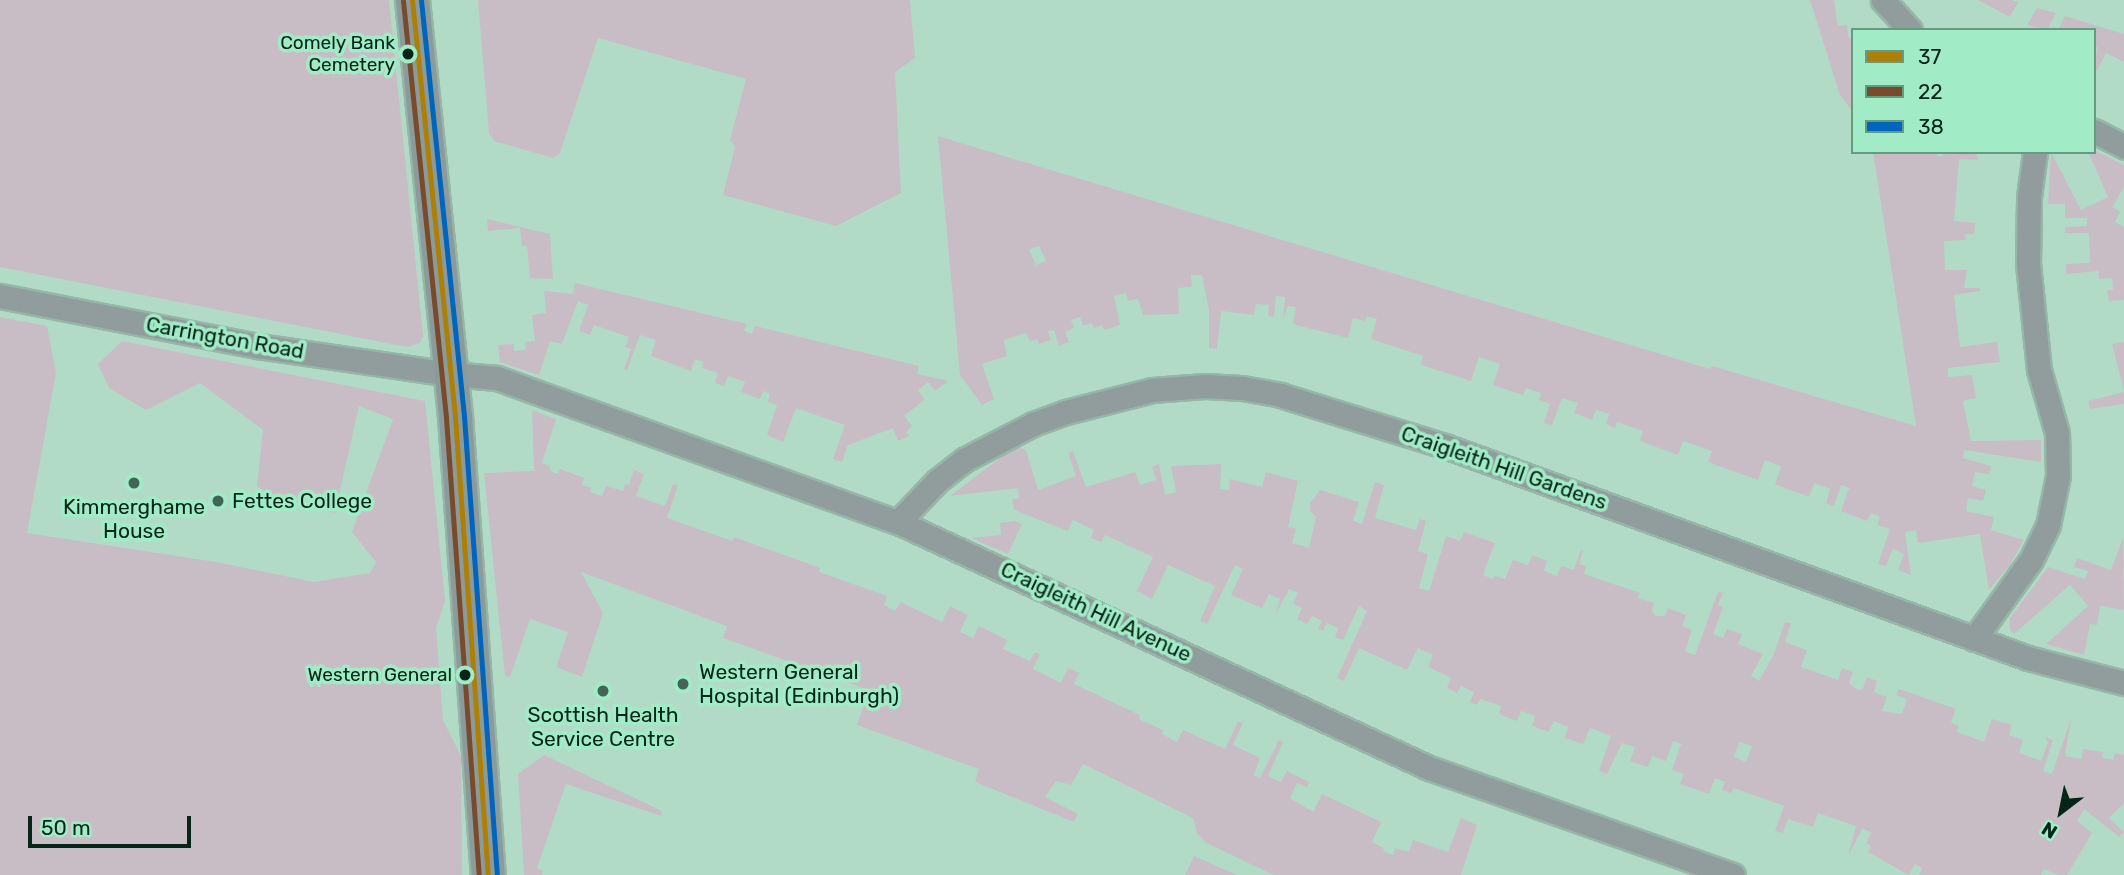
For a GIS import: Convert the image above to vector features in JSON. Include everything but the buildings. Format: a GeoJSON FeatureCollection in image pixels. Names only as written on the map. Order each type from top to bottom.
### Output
{"type":"FeatureCollection","features":[{"type":"Feature","properties":{"kind":"street"},"geometry":{"type":"LineString","coordinates":[[412,0],[451,374],[488,875]]}},
{"type":"Feature","properties":{"kind":"street"},"geometry":{"type":"LineString","coordinates":[[1883,0],[1908,28]]}},
{"type":"Feature","properties":{"kind":"street"},"geometry":{"type":"LineString","coordinates":[[2096,132],[2124,146]]}},
{"type":"Feature","properties":{"kind":"street"},"geometry":{"type":"LineString","coordinates":[[1974,639],[2031,561],[2048,525],[2059,476],[2057,433],[2039,370],[2028,264],[2029,197],[2035,154]]}},
{"type":"Feature","properties":{"kind":"street","name":"Carrington Road"},"geometry":{"type":"LineString","coordinates":[[0,296],[258,346],[451,374]]}},
{"type":"Feature","properties":{"kind":"street","name":"Craigleith Hill Avenue"},"geometry":{"type":"LineString","coordinates":[[451,374],[497,378],[898,522],[1429,768],[1733,875]]}},
{"type":"Feature","properties":{"kind":"street","name":"Craigleith Hill Gardens"},"geometry":{"type":"LineString","coordinates":[[898,522],[956,466],[1022,428],[1066,412],[1135,393],[1186,387],[1233,387],[1280,395],[1446,446],[2048,665],[2124,683]]}},
{"type":"Feature","properties":{"kind":"shaded area"},"geometry":{"type":"Polygon","coordinates":[[[0,0],[389,0],[423,336],[420,343],[407,347],[0,267],[0,0]]]}},
{"type":"Feature","properties":{"kind":"shaded area"},"geometry":{"type":"Polygon","coordinates":[[[478,0],[910,0],[915,58],[895,72],[901,193],[836,226],[723,195],[735,147],[730,140],[746,79],[598,38],[560,153],[553,158],[494,141],[489,133],[478,0]]]}},
{"type":"Feature","properties":{"kind":"shaded area"},"geometry":{"type":"Polygon","coordinates":[[[1810,0],[1834,0],[1838,26],[1847,25],[1851,38],[1851,109],[1840,95],[1810,0]]]}},
{"type":"Feature","properties":{"kind":"shaded area"},"geometry":{"type":"Polygon","coordinates":[[[1978,0],[2011,0],[2018,2],[2010,17],[1978,0]]]}},
{"type":"Feature","properties":{"kind":"shaded area"},"geometry":{"type":"Polygon","coordinates":[[[2037,8],[2056,13],[2048,28],[2027,25],[2037,8]]]}},
{"type":"Feature","properties":{"kind":"shaded area"},"geometry":{"type":"Polygon","coordinates":[[[2065,16],[2124,34],[2124,62],[2106,53],[2096,72],[2096,28],[2059,28],[2065,16]]]}},
{"type":"Feature","properties":{"kind":"shaded area"},"geometry":{"type":"Polygon","coordinates":[[[938,136],[1710,369],[1712,366],[1916,426],[1873,154],[1936,154],[1941,157],[1943,154],[1976,154],[1978,160],[1959,159],[1954,221],[1975,223],[1974,234],[1965,234],[1966,240],[1944,241],[1945,270],[1967,270],[1964,288],[1980,288],[1980,291],[1954,295],[1960,347],[1997,342],[2000,362],[1948,368],[1948,377],[1972,375],[1976,398],[1963,401],[1971,441],[2041,440],[2041,462],[1964,450],[1963,458],[1991,466],[1989,474],[1975,472],[1972,486],[1986,490],[1983,501],[1968,498],[1966,511],[1994,517],[1991,530],[2024,540],[2010,565],[1989,590],[1980,534],[1918,543],[1916,530],[1905,532],[1911,575],[1898,570],[1904,554],[1893,549],[1886,566],[1878,564],[1890,529],[1877,525],[1880,517],[1871,513],[1867,521],[1841,511],[1849,488],[1841,485],[1834,506],[1826,503],[1830,489],[1814,483],[1809,497],[1775,484],[1781,466],[1765,460],[1758,480],[1708,462],[1712,451],[1683,441],[1678,455],[1640,441],[1643,431],[1617,422],[1615,428],[1606,424],[1609,414],[1596,410],[1592,420],[1574,413],[1578,403],[1562,398],[1552,425],[1544,423],[1550,404],[1539,400],[1541,393],[1526,388],[1523,395],[1493,385],[1500,364],[1479,357],[1471,381],[1421,365],[1423,356],[1371,339],[1377,319],[1367,316],[1365,321],[1353,318],[1348,338],[1296,325],[1293,323],[1296,307],[1288,306],[1283,320],[1285,297],[1276,296],[1274,317],[1268,316],[1269,305],[1256,304],[1254,315],[1221,311],[1217,349],[1209,348],[1209,311],[1202,275],[1191,275],[1192,287],[1178,288],[1179,314],[1143,315],[1138,299],[1128,301],[1126,293],[1114,296],[1120,325],[1104,330],[1102,325],[1094,328],[1092,323],[1083,326],[1080,317],[1071,320],[1074,328],[1065,332],[1069,342],[1059,346],[1054,330],[1048,331],[1051,340],[1039,344],[1037,339],[1030,341],[1026,333],[1004,340],[1007,356],[982,364],[994,399],[982,405],[960,375],[938,136]],[[1039,246],[1029,250],[1036,265],[1046,261],[1039,246]]]}},
{"type":"Feature","properties":{"kind":"shaded area"},"geometry":{"type":"Polygon","coordinates":[[[2096,151],[2124,165],[2124,186],[2113,207],[2120,212],[2115,222],[2124,227],[2124,300],[2109,301],[2107,290],[2113,290],[2112,278],[2099,279],[2098,271],[2066,274],[2066,264],[2090,263],[2089,233],[2065,233],[2065,227],[2087,226],[2087,218],[2065,218],[2065,204],[2048,204],[2051,154],[2081,210],[2108,197],[2089,154],[2096,154],[2096,151]]]}},
{"type":"Feature","properties":{"kind":"shaded area"},"geometry":{"type":"Polygon","coordinates":[[[487,219],[550,234],[553,279],[530,278],[527,246],[522,246],[520,228],[488,231],[487,219]]]}},
{"type":"Feature","properties":{"kind":"shaded area"},"geometry":{"type":"Polygon","coordinates":[[[575,283],[747,324],[744,331],[752,334],[755,326],[919,366],[917,374],[948,381],[935,391],[928,382],[918,390],[925,399],[904,416],[912,426],[906,432],[909,436],[898,441],[893,428],[848,445],[842,462],[833,459],[845,425],[796,408],[783,442],[767,435],[777,405],[768,402],[770,394],[763,391],[760,399],[741,392],[745,382],[728,376],[724,386],[715,383],[718,373],[702,368],[703,362],[695,359],[691,371],[651,356],[656,340],[640,335],[627,370],[624,369],[631,349],[625,347],[629,337],[594,325],[590,335],[579,331],[588,305],[578,301],[562,344],[550,341],[539,375],[500,362],[498,345],[514,344],[514,351],[526,350],[525,342],[535,341],[532,315],[546,313],[544,291],[573,294],[575,283]]]}},
{"type":"Feature","properties":{"kind":"shaded area","name":"Fettes College"},"geometry":{"type":"Polygon","coordinates":[[[0,317],[47,326],[56,373],[27,533],[216,562],[314,582],[370,573],[376,562],[352,532],[393,419],[359,406],[335,513],[277,500],[257,486],[263,430],[200,383],[146,410],[109,388],[98,364],[122,341],[425,401],[445,601],[436,628],[443,720],[461,756],[462,875],[0,875],[0,317]]]}},
{"type":"Feature","properties":{"kind":"shaded area"},"geometry":{"type":"Polygon","coordinates":[[[2124,342],[2124,391],[2112,344],[2124,342]]]}},
{"type":"Feature","properties":{"kind":"shaded area"},"geometry":{"type":"Polygon","coordinates":[[[2124,392],[2124,404],[2090,409],[2088,401],[2124,392]]]}},
{"type":"Feature","properties":{"kind":"shaded area"},"geometry":{"type":"Polygon","coordinates":[[[532,410],[556,419],[542,463],[558,474],[560,469],[584,478],[582,485],[591,488],[590,492],[602,496],[606,486],[623,491],[625,484],[629,485],[634,470],[644,474],[636,496],[665,506],[673,484],[678,485],[667,518],[732,541],[734,537],[820,568],[819,572],[887,596],[884,605],[895,611],[901,602],[942,622],[950,606],[968,615],[960,632],[973,638],[979,626],[1007,640],[1003,649],[1030,661],[1035,652],[1040,654],[1033,669],[1061,683],[1068,668],[1079,673],[1074,684],[1140,715],[1139,719],[1163,730],[1162,734],[1177,742],[1183,730],[1225,749],[1238,721],[1243,723],[1233,745],[1260,758],[1254,775],[1260,778],[1279,740],[1283,742],[1268,776],[1281,782],[1287,771],[1309,782],[1307,787],[1297,783],[1290,798],[1313,812],[1322,794],[1381,822],[1372,842],[1384,848],[1383,851],[1393,855],[1395,848],[1409,852],[1413,840],[1448,852],[1461,818],[1477,825],[1461,875],[1273,875],[1205,842],[1197,833],[1193,818],[1083,764],[1071,785],[1056,781],[1045,797],[1078,814],[1074,822],[975,782],[979,769],[857,725],[869,690],[723,638],[727,626],[581,572],[603,613],[582,677],[556,667],[568,632],[530,619],[510,677],[505,676],[484,473],[534,471],[532,410]]]}},
{"type":"Feature","properties":{"kind":"shaded area"},"geometry":{"type":"Polygon","coordinates":[[[1016,446],[1026,450],[1038,490],[1076,476],[1068,453],[1073,451],[1086,487],[1135,472],[1140,485],[1156,480],[1152,467],[1159,464],[1165,495],[1176,492],[1171,466],[1221,464],[1220,489],[1229,490],[1230,479],[1262,487],[1266,472],[1298,481],[1288,527],[1296,529],[1292,543],[1309,548],[1316,517],[1310,511],[1310,503],[1320,490],[1359,502],[1353,521],[1362,524],[1375,482],[1384,485],[1375,518],[1416,530],[1420,519],[1426,521],[1418,551],[1428,554],[1419,588],[1429,591],[1446,536],[1460,541],[1464,532],[1495,543],[1483,575],[1493,579],[1495,576],[1505,579],[1513,560],[1528,565],[1532,555],[1547,561],[1544,571],[1557,576],[1561,566],[1574,570],[1581,550],[1583,551],[1579,564],[1586,566],[1584,574],[1640,593],[1638,598],[1654,603],[1652,611],[1655,616],[1665,616],[1668,608],[1686,615],[1682,626],[1692,630],[1685,651],[1695,655],[1718,592],[1723,593],[1718,605],[1723,607],[1713,634],[1723,638],[1727,629],[1742,634],[1738,644],[1763,654],[1751,676],[1759,681],[1773,656],[1785,622],[1791,623],[1785,642],[1807,650],[1801,667],[1838,680],[1842,668],[1853,672],[1849,683],[1858,690],[1863,688],[1867,677],[1877,681],[1874,692],[1887,697],[1882,711],[1902,714],[1907,699],[1896,695],[1899,689],[1956,709],[1951,723],[1959,726],[1957,732],[1984,742],[1992,719],[2012,725],[2009,735],[2023,740],[2019,753],[2041,761],[2048,742],[2045,737],[2053,740],[2043,771],[2052,774],[2071,719],[2065,756],[2082,759],[2083,749],[2103,752],[2102,758],[2113,760],[2115,753],[2124,755],[2124,803],[2109,818],[2124,832],[2119,837],[2084,809],[2077,821],[2092,833],[2067,875],[2057,875],[2044,869],[2041,875],[1919,875],[1922,868],[1915,864],[1909,875],[1868,852],[1871,846],[1866,843],[1871,833],[1863,828],[1848,856],[1856,826],[1818,813],[1813,827],[1788,819],[1783,833],[1775,831],[1784,806],[1734,788],[1731,793],[1722,790],[1725,782],[1715,778],[1709,794],[1680,784],[1684,774],[1672,770],[1681,744],[1673,741],[1666,761],[1652,756],[1648,767],[1630,761],[1635,747],[1622,743],[1607,774],[1599,771],[1611,736],[1590,728],[1583,744],[1565,738],[1568,727],[1554,721],[1549,732],[1532,726],[1535,716],[1521,711],[1517,721],[1499,714],[1501,706],[1480,699],[1477,705],[1470,702],[1474,692],[1461,686],[1457,693],[1447,688],[1451,678],[1428,667],[1433,655],[1418,648],[1407,670],[1359,648],[1344,681],[1337,678],[1367,611],[1359,606],[1343,640],[1335,637],[1338,628],[1327,623],[1323,631],[1318,629],[1322,621],[1312,616],[1307,624],[1297,619],[1302,608],[1293,604],[1298,593],[1289,589],[1276,614],[1280,599],[1269,594],[1262,608],[1231,595],[1243,569],[1235,565],[1207,624],[1200,621],[1215,586],[1168,565],[1152,599],[1137,591],[1153,557],[1105,535],[1101,542],[1091,538],[1094,530],[1073,520],[1068,531],[1014,510],[1012,499],[1019,498],[1018,488],[950,496],[1016,446]],[[1739,742],[1734,757],[1746,762],[1752,746],[1739,742]]]}},
{"type":"Feature","properties":{"kind":"shaded area"},"geometry":{"type":"Polygon","coordinates":[[[1015,521],[1022,524],[1008,554],[971,538],[1001,535],[1000,523],[1015,521]]]}},
{"type":"Feature","properties":{"kind":"shaded area"},"geometry":{"type":"Polygon","coordinates":[[[2123,538],[2124,610],[2100,606],[2097,625],[2090,624],[2084,655],[2046,644],[2088,606],[2070,585],[2014,634],[2010,630],[2010,618],[2048,567],[2085,579],[2088,571],[2074,567],[2077,558],[2111,570],[2123,538]]]}},
{"type":"Feature","properties":{"kind":"shaded area"},"geometry":{"type":"Polygon","coordinates":[[[544,755],[662,811],[661,816],[566,784],[537,868],[543,871],[542,875],[524,875],[518,774],[544,755]]]}},
{"type":"Feature","properties":{"kind":"shaded area"},"geometry":{"type":"Polygon","coordinates":[[[1194,856],[1237,875],[1185,875],[1194,856]]]}},
{"type":"Feature","properties":{"kind":"transit line","name":"37"},"geometry":{"type":"LineString","coordinates":[[412,0],[455,417],[488,875]]}},
{"type":"Feature","properties":{"kind":"transit line","name":"38"},"geometry":{"type":"LineString","coordinates":[[421,0],[464,416],[497,874]]}},
{"type":"Feature","properties":{"kind":"transit line","name":"22"},"geometry":{"type":"LineString","coordinates":[[403,1],[446,418],[479,875]]}},
{"type":"Feature","properties":{"kind":"place","name":"Comely Bank Cemetery"},"geometry":{"type":"Point","coordinates":[408,54]}},
{"type":"Feature","properties":{"kind":"place","name":"Kimmerghame House"},"geometry":{"type":"Point","coordinates":[134,483]}},
{"type":"Feature","properties":{"kind":"place","name":"Fettes College"},"geometry":{"type":"Point","coordinates":[218,501]}},
{"type":"Feature","properties":{"kind":"place","name":"Western General"},"geometry":{"type":"Point","coordinates":[465,675]}},
{"type":"Feature","properties":{"kind":"place","name":"Western General Hospital (Edinburgh)"},"geometry":{"type":"Point","coordinates":[683,684]}},
{"type":"Feature","properties":{"kind":"place","name":"Scottish Health Service Centre"},"geometry":{"type":"Point","coordinates":[603,691]}}]}
